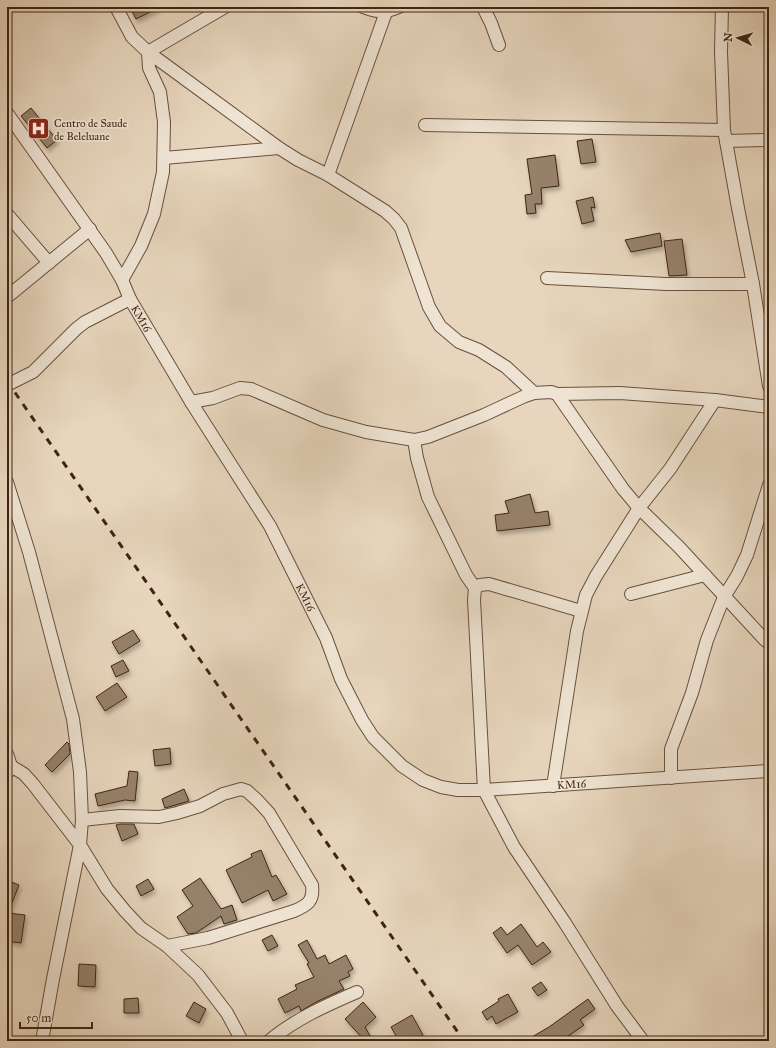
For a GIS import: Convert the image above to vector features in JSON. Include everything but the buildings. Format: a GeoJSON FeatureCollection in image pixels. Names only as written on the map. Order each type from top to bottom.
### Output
{"type":"FeatureCollection","features":[{"type":"Feature","properties":{"kind":"street"},"geometry":{"type":"LineString","coordinates":[[116,7],[132,37],[148,52],[279,148],[298,160],[328,175],[394,218],[401,228],[429,307],[440,326],[459,342],[479,350],[506,367],[534,393]]}},
{"type":"Feature","properties":{"kind":"street"},"geometry":{"type":"LineString","coordinates":[[148,52],[225,7]]}},
{"type":"Feature","properties":{"kind":"street"},"geometry":{"type":"LineString","coordinates":[[363,7],[376,12],[386,12],[399,7]]}},
{"type":"Feature","properties":{"kind":"street"},"geometry":{"type":"LineString","coordinates":[[482,7],[491,23],[499,45]]}},
{"type":"Feature","properties":{"kind":"street"},"geometry":{"type":"LineString","coordinates":[[722,7],[721,52],[725,135],[753,284],[769,386]]}},
{"type":"Feature","properties":{"kind":"street"},"geometry":{"type":"LineString","coordinates":[[328,175],[386,12]]}},
{"type":"Feature","properties":{"kind":"street"},"geometry":{"type":"LineString","coordinates":[[122,280],[141,246],[154,214],[163,172],[163,114],[160,92],[149,68],[148,52]]}},
{"type":"Feature","properties":{"kind":"street","name":"KM16"},"geometry":{"type":"LineString","coordinates":[[7,113],[90,229],[122,280],[130,299],[191,402],[270,526],[326,638],[341,679],[362,720],[373,737],[402,766],[423,780],[441,787],[458,790],[553,786],[769,771]]}},
{"type":"Feature","properties":{"kind":"street"},"geometry":{"type":"LineString","coordinates":[[425,125],[725,135],[769,140]]}},
{"type":"Feature","properties":{"kind":"street"},"geometry":{"type":"LineString","coordinates":[[164,158],[279,148]]}},
{"type":"Feature","properties":{"kind":"street"},"geometry":{"type":"LineString","coordinates":[[7,214],[49,263]]}},
{"type":"Feature","properties":{"kind":"street"},"geometry":{"type":"LineString","coordinates":[[7,297],[90,229]]}},
{"type":"Feature","properties":{"kind":"street"},"geometry":{"type":"LineString","coordinates":[[546,278],[666,284],[753,284]]}},
{"type":"Feature","properties":{"kind":"street"},"geometry":{"type":"LineString","coordinates":[[7,385],[33,372],[85,322],[130,299]]}},
{"type":"Feature","properties":{"kind":"street"},"geometry":{"type":"LineString","coordinates":[[191,402],[213,398],[240,388],[251,389],[323,420],[366,432],[414,440],[434,435],[534,393],[620,393],[715,400],[769,407]]}},
{"type":"Feature","properties":{"kind":"street"},"geometry":{"type":"LineString","coordinates":[[557,394],[623,489],[639,508],[679,547],[724,597],[769,643]]}},
{"type":"Feature","properties":{"kind":"street"},"geometry":{"type":"LineString","coordinates":[[553,786],[576,631],[586,594],[639,508],[670,469],[715,400]]}},
{"type":"Feature","properties":{"kind":"street"},"geometry":{"type":"LineString","coordinates":[[414,440],[418,464],[428,497],[466,575],[476,588],[474,600],[484,790],[514,847],[565,923],[617,1006],[643,1041]]}},
{"type":"Feature","properties":{"kind":"street"},"geometry":{"type":"LineString","coordinates":[[7,482],[29,552],[73,719],[80,772],[82,820],[80,845],[42,1041]]}},
{"type":"Feature","properties":{"kind":"street"},"geometry":{"type":"LineString","coordinates":[[671,778],[671,749],[692,693],[707,640],[724,597],[737,576],[746,555],[769,485]]}},
{"type":"Feature","properties":{"kind":"street"},"geometry":{"type":"LineString","coordinates":[[631,594],[705,575]]}},
{"type":"Feature","properties":{"kind":"street"},"geometry":{"type":"LineString","coordinates":[[476,588],[480,585],[489,584],[581,611]]}},
{"type":"Feature","properties":{"kind":"street"},"geometry":{"type":"LineString","coordinates":[[7,754],[8,768],[24,774],[33,784],[80,845],[107,889],[124,911],[142,928],[168,946],[198,976],[227,1013],[242,1041]]}},
{"type":"Feature","properties":{"kind":"street"},"geometry":{"type":"LineString","coordinates":[[82,820],[120,816],[159,817],[177,814],[200,806],[229,792],[241,789],[247,791],[269,814],[312,885],[313,892],[310,901],[303,907],[294,911],[208,938],[168,946]]}},
{"type":"Feature","properties":{"kind":"street"},"geometry":{"type":"LineString","coordinates":[[269,1041],[311,1013],[357,992]]}},
{"type":"Feature","properties":{"kind":"railway"},"geometry":{"type":"LineString","coordinates":[[7,381],[464,1041]]}},
{"type":"Feature","properties":{"kind":"place","name":"Centro de Saude de Beleluane"},"geometry":{"type":"Point","coordinates":[39,129]}}]}
